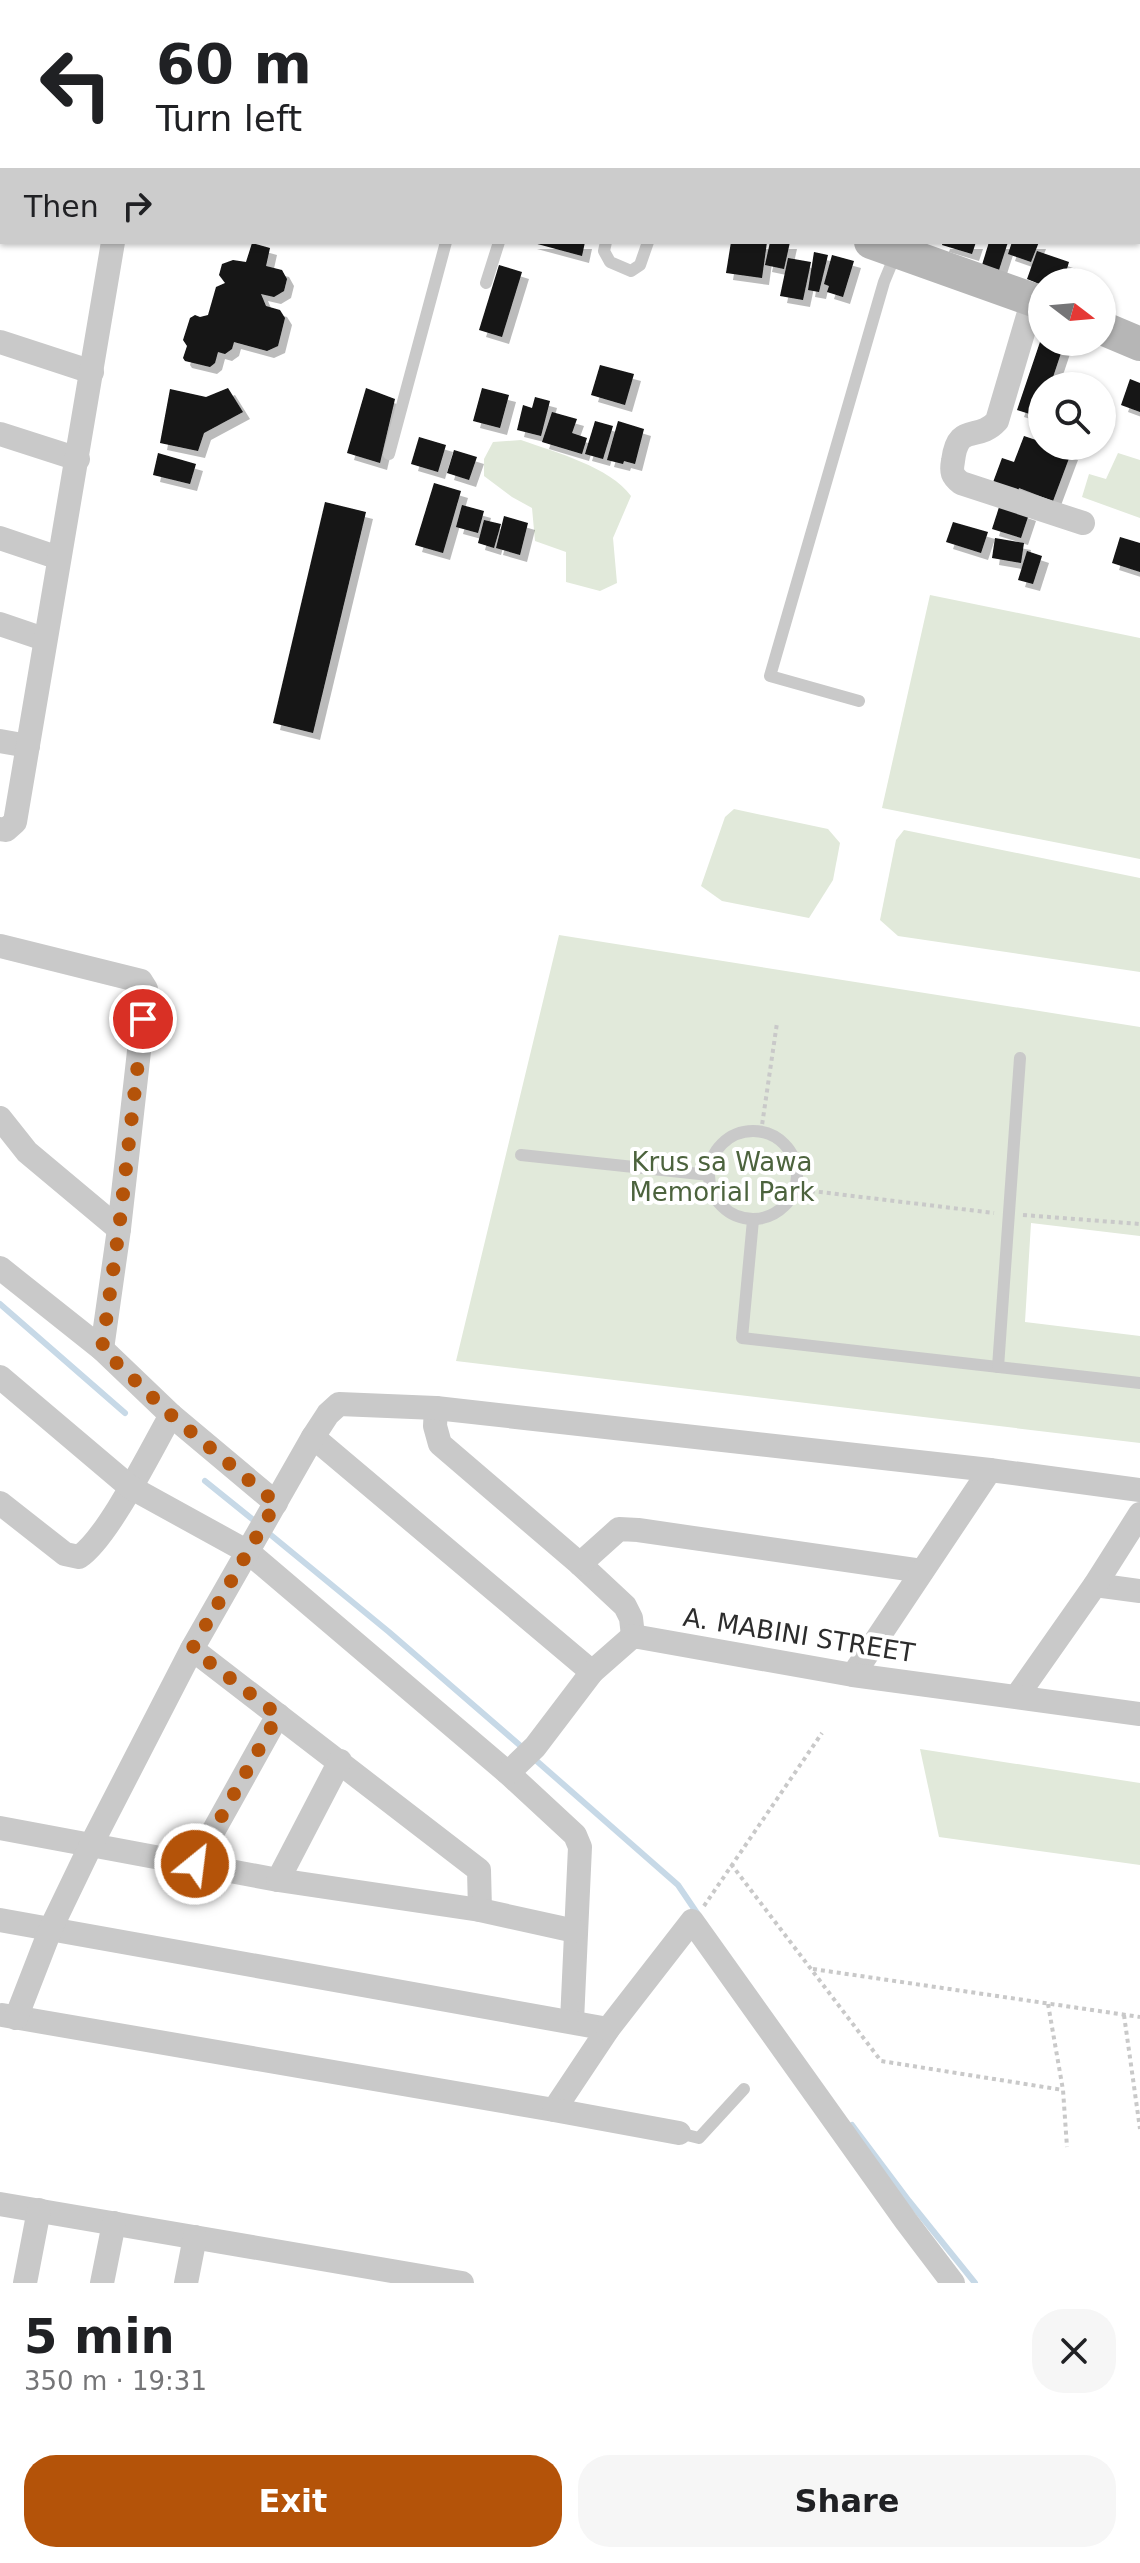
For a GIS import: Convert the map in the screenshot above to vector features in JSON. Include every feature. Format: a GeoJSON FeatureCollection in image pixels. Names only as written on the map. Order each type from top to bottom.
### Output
{"type":"FeatureCollection","features":[{"type":"Feature","properties":{"kind":"main road"},"geometry":{"type":"LineString","coordinates":[[884,246],[1028,297]]}},
{"type":"Feature","properties":{"kind":"main road"},"geometry":{"type":"LineString","coordinates":[[1116,334],[1140,344]]}},
{"type":"Feature","properties":{"kind":"street"},"geometry":{"type":"LineString","coordinates":[[3,830],[15,822],[113,244]]}},
{"type":"Feature","properties":{"kind":"street"},"geometry":{"type":"LineString","coordinates":[[1028,330],[997,421],[991,428],[961,437],[955,443],[951,472],[961,483],[1083,523]]}},
{"type":"Feature","properties":{"kind":"street"},"geometry":{"type":"LineString","coordinates":[[0,342],[92,372]]}},
{"type":"Feature","properties":{"kind":"street"},"geometry":{"type":"LineString","coordinates":[[0,434],[78,459]]}},
{"type":"Feature","properties":{"kind":"street"},"geometry":{"type":"LineString","coordinates":[[0,538],[59,558]]}},
{"type":"Feature","properties":{"kind":"street"},"geometry":{"type":"LineString","coordinates":[[0,624],[44,639]]}},
{"type":"Feature","properties":{"kind":"street"},"geometry":{"type":"LineString","coordinates":[[0,741],[28,746]]}},
{"type":"Feature","properties":{"kind":"street"},"geometry":{"type":"LineString","coordinates":[[0,946],[145,984],[119,1229],[102,1349]]}},
{"type":"Feature","properties":{"kind":"street"},"geometry":{"type":"LineString","coordinates":[[0,1118],[27,1152],[119,1229]]}},
{"type":"Feature","properties":{"kind":"street"},"geometry":{"type":"LineString","coordinates":[[0,1268],[102,1349],[171,1415],[262,1526],[522,1760],[575,1835],[580,1847],[572,2021]]}},
{"type":"Feature","properties":{"kind":"street"},"geometry":{"type":"LineString","coordinates":[[0,1377],[130,1487],[262,1526]]}},
{"type":"Feature","properties":{"kind":"street"},"geometry":{"type":"LineString","coordinates":[[679,2133],[8,2016],[91,1845],[192,1649],[328,1414],[339,1404],[436,1408],[990,1470],[1140,1490]]}},
{"type":"Feature","properties":{"kind":"street"},"geometry":{"type":"LineString","coordinates":[[436,1408],[435,1426],[440,1444],[580,1564],[625,1606],[631,1618],[633,1636],[592,1672],[522,1760]]}},
{"type":"Feature","properties":{"kind":"street"},"geometry":{"type":"LineString","coordinates":[[0,1503],[65,1554],[79,1557],[91,1549],[171,1415]]}},
{"type":"Feature","properties":{"kind":"street"},"geometry":{"type":"LineString","coordinates":[[313,1437],[592,1672]]}},
{"type":"Feature","properties":{"kind":"street"},"geometry":{"type":"LineString","coordinates":[[853,1675],[990,1470]]}},
{"type":"Feature","properties":{"kind":"street"},"geometry":{"type":"LineString","coordinates":[[1017,1696],[1095,1585],[1140,1514]]}},
{"type":"Feature","properties":{"kind":"street"},"geometry":{"type":"LineString","coordinates":[[580,1564],[619,1529],[922,1571]]}},
{"type":"Feature","properties":{"kind":"street"},"geometry":{"type":"LineString","coordinates":[[1095,1585],[1140,1591]]}},
{"type":"Feature","properties":{"kind":"street","name":"A. MABINI STREET"},"geometry":{"type":"LineString","coordinates":[[633,1636],[853,1675],[1140,1714]]}},
{"type":"Feature","properties":{"kind":"street"},"geometry":{"type":"LineString","coordinates":[[192,1649],[479,1870],[480,1910]]}},
{"type":"Feature","properties":{"kind":"street"},"geometry":{"type":"LineString","coordinates":[[195,1864],[278,1715]]}},
{"type":"Feature","properties":{"kind":"street"},"geometry":{"type":"LineString","coordinates":[[278,1880],[340,1761]]}},
{"type":"Feature","properties":{"kind":"street"},"geometry":{"type":"LineString","coordinates":[[0,1828],[278,1880],[480,1910],[575,1931]]}},
{"type":"Feature","properties":{"kind":"street"},"geometry":{"type":"LineString","coordinates":[[0,1920],[608,2029]]}},
{"type":"Feature","properties":{"kind":"street"},"geometry":{"type":"LineString","coordinates":[[554,2110],[608,2029],[692,1921],[953,2283]]}},
{"type":"Feature","properties":{"kind":"street"},"geometry":{"type":"LineString","coordinates":[[0,2204],[195,2237],[353,2275],[462,2283]]}},
{"type":"Feature","properties":{"kind":"street"},"geometry":{"type":"LineString","coordinates":[[25,2283],[39,2210]]}},
{"type":"Feature","properties":{"kind":"street"},"geometry":{"type":"LineString","coordinates":[[102,2283],[114,2223]]}},
{"type":"Feature","properties":{"kind":"street"},"geometry":{"type":"LineString","coordinates":[[186,2283],[195,2237]]}},
{"type":"Feature","properties":{"kind":"lane"},"geometry":{"type":"LineString","coordinates":[[389,454],[445,244]]}},
{"type":"Feature","properties":{"kind":"lane"},"geometry":{"type":"LineString","coordinates":[[486,283],[498,244]]}},
{"type":"Feature","properties":{"kind":"lane"},"geometry":{"type":"LineString","coordinates":[[606,244],[604,251],[610,262],[631,271],[640,265],[647,244]]}},
{"type":"Feature","properties":{"kind":"lane"},"geometry":{"type":"LineString","coordinates":[[859,701],[770,676],[884,282],[884,246]]}},
{"type":"Feature","properties":{"kind":"lane"},"geometry":{"type":"LineString","coordinates":[[998,1367],[1020,1058]]}},
{"type":"Feature","properties":{"kind":"lane"},"geometry":{"type":"LineString","coordinates":[[761,1132],[779,1139],[789,1149],[797,1175],[795,1189],[779,1211],[753,1220],[739,1218],[717,1201],[711,1189],[711,1162],[727,1139],[740,1133],[761,1132]]}},
{"type":"Feature","properties":{"kind":"lane"},"geometry":{"type":"LineString","coordinates":[[521,1155],[709,1175]]}},
{"type":"Feature","properties":{"kind":"lane"},"geometry":{"type":"LineString","coordinates":[[753,1220],[742,1338],[1140,1383]]}},
{"type":"Feature","properties":{"kind":"lane"},"geometry":{"type":"LineString","coordinates":[[679,2133],[699,2138],[744,2089]]}},
{"type":"Feature","properties":{"kind":"path"},"geometry":{"type":"LineString","coordinates":[[761,1132],[777,1023]]}},
{"type":"Feature","properties":{"kind":"path"},"geometry":{"type":"LineString","coordinates":[[795,1189],[1009,1214],[1140,1224]]}},
{"type":"Feature","properties":{"kind":"path"},"geometry":{"type":"LineString","coordinates":[[704,1906],[822,1733]]}},
{"type":"Feature","properties":{"kind":"path"},"geometry":{"type":"LineString","coordinates":[[731,1864],[881,2061],[1063,2090]]}},
{"type":"Feature","properties":{"kind":"path"},"geometry":{"type":"LineString","coordinates":[[810,1969],[1140,2017]]}},
{"type":"Feature","properties":{"kind":"path"},"geometry":{"type":"LineString","coordinates":[[1048,2004],[1063,2090],[1067,2147]]}},
{"type":"Feature","properties":{"kind":"path"},"geometry":{"type":"LineString","coordinates":[[1124,2015],[1140,2129]]}},
{"type":"Feature","properties":{"kind":"green space"},"geometry":{"type":"Polygon","coordinates":[[[521,440],[596,469],[622,486],[631,496],[613,538],[617,583],[600,591],[566,582],[566,552],[535,541],[532,508],[484,476],[484,459],[493,442],[521,440]]]}},
{"type":"Feature","properties":{"kind":"green space"},"geometry":{"type":"Polygon","coordinates":[[[1118,453],[1140,460],[1140,518],[1082,497],[1089,474],[1106,479],[1118,453]]]}},
{"type":"Feature","properties":{"kind":"green space"},"geometry":{"type":"Polygon","coordinates":[[[930,595],[1140,638],[1140,859],[882,808],[930,595]]]}},
{"type":"Feature","properties":{"kind":"green space"},"geometry":{"type":"Polygon","coordinates":[[[734,809],[828,829],[840,843],[833,880],[809,918],[722,901],[701,886],[725,817],[734,809]]]}},
{"type":"Feature","properties":{"kind":"green space"},"geometry":{"type":"Polygon","coordinates":[[[904,830],[1140,878],[1140,972],[898,936],[880,920],[896,840],[904,830]]]}},
{"type":"Feature","properties":{"kind":"green space","name":"Krus sa Wawa Memorial Park"},"geometry":{"type":"Polygon","coordinates":[[[559,935],[1140,1027],[1140,1236],[1031,1223],[1025,1322],[1140,1336],[1140,1443],[456,1361],[559,935]]]}},
{"type":"Feature","properties":{"kind":"green space"},"geometry":{"type":"Polygon","coordinates":[[[920,1749],[1140,1783],[1140,1865],[939,1837],[920,1749]]]}},
{"type":"Feature","properties":{"kind":"building"},"geometry":{"type":"Polygon","coordinates":[[[252,244],[270,248],[266,266],[282,270],[287,279],[284,291],[274,297],[261,294],[266,306],[280,310],[285,318],[278,346],[267,351],[234,342],[232,349],[225,354],[218,352],[215,363],[210,367],[185,361],[187,346],[183,340],[190,318],[208,315],[216,287],[225,283],[219,275],[222,264],[233,260],[246,262],[252,244]]]}},
{"type":"Feature","properties":{"kind":"building"},"geometry":{"type":"Polygon","coordinates":[[[537,244],[585,244],[582,256],[537,244]]]}},
{"type":"Feature","properties":{"kind":"building"},"geometry":{"type":"Polygon","coordinates":[[[731,244],[767,244],[762,278],[726,273],[731,244]]]}},
{"type":"Feature","properties":{"kind":"building"},"geometry":{"type":"Polygon","coordinates":[[[770,244],[790,244],[784,269],[765,265],[770,244]]]}},
{"type":"Feature","properties":{"kind":"building"},"geometry":{"type":"Polygon","coordinates":[[[942,244],[975,244],[972,254],[942,244]]]}},
{"type":"Feature","properties":{"kind":"building"},"geometry":{"type":"Polygon","coordinates":[[[988,244],[1007,244],[999,270],[982,265],[988,244]]]}},
{"type":"Feature","properties":{"kind":"building"},"geometry":{"type":"Polygon","coordinates":[[[1011,244],[1038,244],[1031,262],[1008,254],[1011,244]]]}},
{"type":"Feature","properties":{"kind":"building"},"geometry":{"type":"Polygon","coordinates":[[[1037,251],[1069,262],[1067,268],[1031,268],[1037,251]]]}},
{"type":"Feature","properties":{"kind":"building"},"geometry":{"type":"Polygon","coordinates":[[[814,252],[828,255],[819,292],[808,290],[814,252]]]}},
{"type":"Feature","properties":{"kind":"building"},"geometry":{"type":"Polygon","coordinates":[[[832,255],[854,261],[843,297],[827,292],[829,286],[824,284],[832,255]]]}},
{"type":"Feature","properties":{"kind":"building"},"geometry":{"type":"Polygon","coordinates":[[[788,258],[811,262],[803,300],[780,296],[788,258]]]}},
{"type":"Feature","properties":{"kind":"building"},"geometry":{"type":"Polygon","coordinates":[[[499,265],[522,272],[502,337],[479,330],[499,265]]]}},
{"type":"Feature","properties":{"kind":"building"},"geometry":{"type":"Polygon","coordinates":[[[1035,356],[1060,356],[1055,372],[1030,372],[1035,356]]]}},
{"type":"Feature","properties":{"kind":"building"},"geometry":{"type":"Polygon","coordinates":[[[600,365],[634,374],[625,405],[591,395],[600,365]]]}},
{"type":"Feature","properties":{"kind":"building"},"geometry":{"type":"Polygon","coordinates":[[[1028,377],[1028,414],[1017,410],[1028,377]]]}},
{"type":"Feature","properties":{"kind":"building"},"geometry":{"type":"Polygon","coordinates":[[[1130,379],[1140,383],[1140,412],[1121,405],[1130,379]]]}},
{"type":"Feature","properties":{"kind":"building"},"geometry":{"type":"Polygon","coordinates":[[[228,388],[243,412],[204,433],[198,451],[160,443],[170,389],[206,397],[228,388]]]}},
{"type":"Feature","properties":{"kind":"building"},"geometry":{"type":"Polygon","coordinates":[[[366,388],[395,399],[380,463],[347,453],[366,388]]]}},
{"type":"Feature","properties":{"kind":"building"},"geometry":{"type":"Polygon","coordinates":[[[482,388],[509,395],[500,428],[473,421],[482,388]]]}},
{"type":"Feature","properties":{"kind":"building"},"geometry":{"type":"Polygon","coordinates":[[[535,397],[550,401],[541,436],[517,430],[523,405],[532,408],[535,397]]]}},
{"type":"Feature","properties":{"kind":"building"},"geometry":{"type":"Polygon","coordinates":[[[552,412],[577,419],[572,433],[587,438],[582,454],[542,442],[552,412]]]}},
{"type":"Feature","properties":{"kind":"building"},"geometry":{"type":"Polygon","coordinates":[[[595,421],[613,426],[603,459],[585,454],[595,421]]]}},
{"type":"Feature","properties":{"kind":"building"},"geometry":{"type":"Polygon","coordinates":[[[618,421],[644,429],[635,464],[607,460],[618,421]]]}},
{"type":"Feature","properties":{"kind":"building"},"geometry":{"type":"Polygon","coordinates":[[[1024,436],[1028,437],[1028,460],[1068,460],[1053,501],[1019,488],[1017,494],[992,485],[1002,458],[1014,462],[1024,436]]]}},
{"type":"Feature","properties":{"kind":"building"},"geometry":{"type":"Polygon","coordinates":[[[419,437],[446,445],[438,472],[411,464],[419,437]]]}},
{"type":"Feature","properties":{"kind":"building"},"geometry":{"type":"Polygon","coordinates":[[[454,450],[477,457],[469,480],[447,473],[454,450]]]}},
{"type":"Feature","properties":{"kind":"building"},"geometry":{"type":"Polygon","coordinates":[[[158,453],[196,464],[190,484],[153,475],[158,453]]]}},
{"type":"Feature","properties":{"kind":"building"},"geometry":{"type":"Polygon","coordinates":[[[434,483],[461,491],[443,553],[415,545],[434,483]]]}},
{"type":"Feature","properties":{"kind":"building"},"geometry":{"type":"Polygon","coordinates":[[[325,502],[366,512],[313,733],[273,723],[325,502]]]}},
{"type":"Feature","properties":{"kind":"building"},"geometry":{"type":"Polygon","coordinates":[[[1000,504],[1029,514],[1021,538],[992,529],[1000,504]]]}},
{"type":"Feature","properties":{"kind":"building"},"geometry":{"type":"Polygon","coordinates":[[[462,505],[484,511],[478,533],[456,527],[462,505]]]}},
{"type":"Feature","properties":{"kind":"building"},"geometry":{"type":"Polygon","coordinates":[[[504,516],[528,523],[520,555],[496,548],[504,516]]]}},
{"type":"Feature","properties":{"kind":"building"},"geometry":{"type":"Polygon","coordinates":[[[484,520],[501,524],[494,548],[478,543],[484,520]]]}},
{"type":"Feature","properties":{"kind":"building"},"geometry":{"type":"Polygon","coordinates":[[[953,522],[988,532],[981,553],[946,542],[953,522]]]}},
{"type":"Feature","properties":{"kind":"building"},"geometry":{"type":"Polygon","coordinates":[[[1120,537],[1140,543],[1140,572],[1112,563],[1120,537]]]}},
{"type":"Feature","properties":{"kind":"building"},"geometry":{"type":"Polygon","coordinates":[[[995,538],[1024,543],[1021,563],[992,558],[995,538]]]}},
{"type":"Feature","properties":{"kind":"building"},"geometry":{"type":"Polygon","coordinates":[[[1027,551],[1042,556],[1033,584],[1018,580],[1027,551]]]}},
{"type":"Feature","properties":{"kind":"waterway"},"geometry":{"type":"LineString","coordinates":[[0,1304],[125,1413]]}},
{"type":"Feature","properties":{"kind":"waterway"},"geometry":{"type":"LineString","coordinates":[[205,1481],[257,1523]]}},
{"type":"Feature","properties":{"kind":"waterway"},"geometry":{"type":"LineString","coordinates":[[266,1531],[523,1748]]}},
{"type":"Feature","properties":{"kind":"waterway"},"geometry":{"type":"LineString","coordinates":[[531,1756],[678,1885],[699,1916]]}},
{"type":"Feature","properties":{"kind":"waterway"},"geometry":{"type":"LineString","coordinates":[[852,2125],[975,2283]]}},
{"type":"Feature","properties":{"kind":"route"},"geometry":{"type":"LineString","coordinates":[[143,1019],[102,1349],[171,1415],[276,1503],[192,1649],[278,1715],[195,1864]]}}]}
